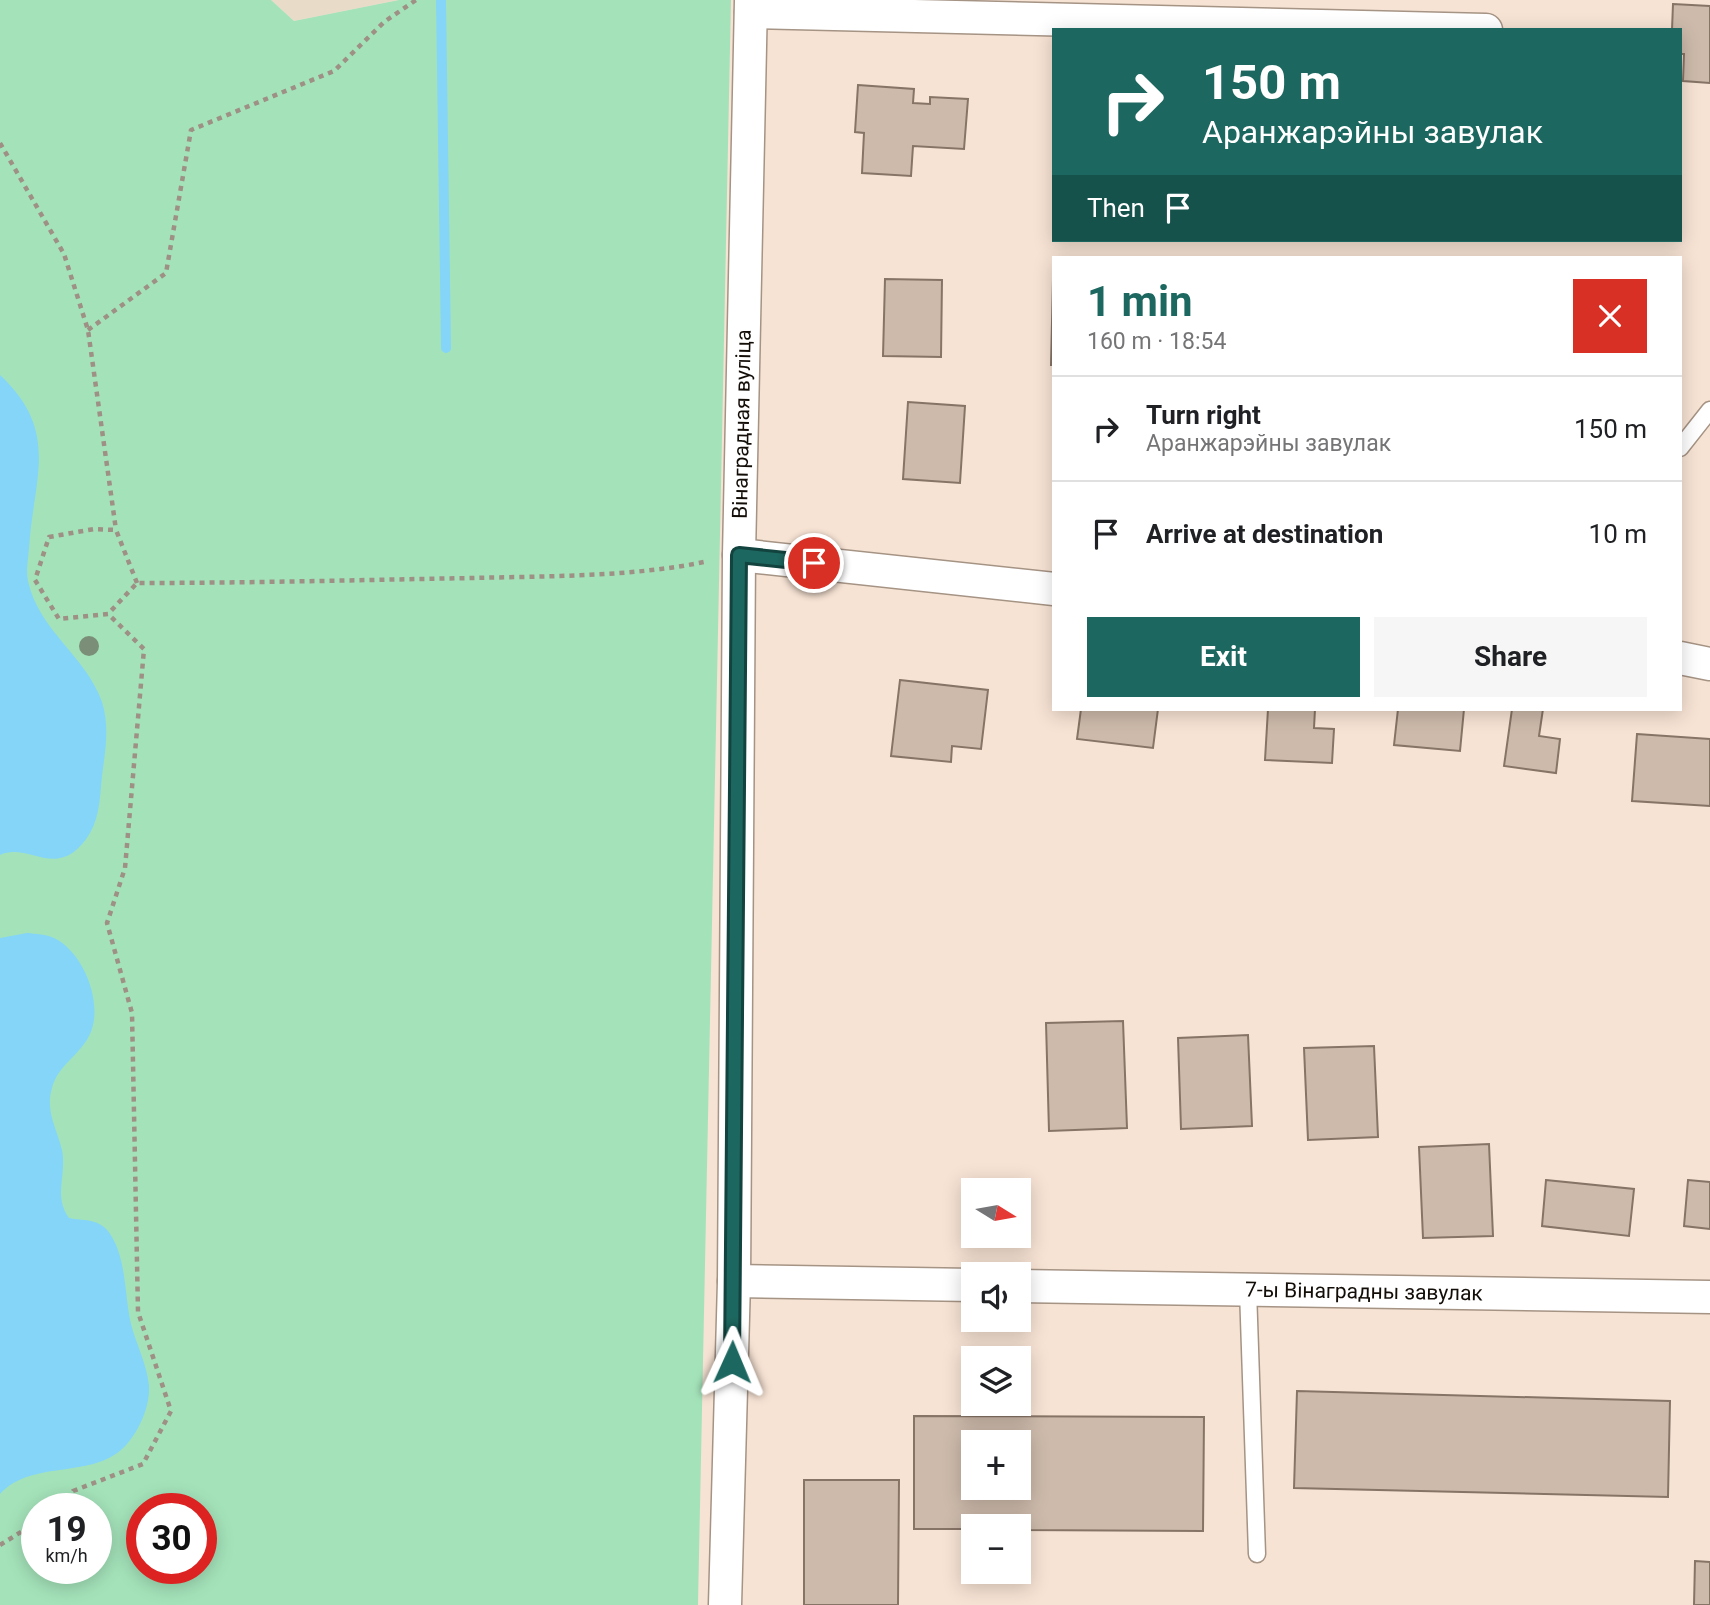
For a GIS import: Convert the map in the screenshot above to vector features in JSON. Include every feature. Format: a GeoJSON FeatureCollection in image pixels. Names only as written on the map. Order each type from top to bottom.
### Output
{"type":"FeatureCollection","features":[{"type":"Feature","properties":{"kind":"street"},"geometry":{"type":"LineString","coordinates":[[751,6],[1425,28]]}},
{"type":"Feature","properties":{"kind":"street","name":"Вінаградная вуліца"},"geometry":{"type":"LineString","coordinates":[[725,1605],[734,1281],[739,555],[751,6]]}},
{"type":"Feature","properties":{"kind":"street"},"geometry":{"type":"LineString","coordinates":[[739,555],[1052,589]]}},
{"type":"Feature","properties":{"kind":"street"},"geometry":{"type":"LineString","coordinates":[[1682,658],[1710,664]]}},
{"type":"Feature","properties":{"kind":"street"},"geometry":{"type":"LineString","coordinates":[[734,1281],[961,1285]]}},
{"type":"Feature","properties":{"kind":"street","name":"7-ы Вінаградны завулак"},"geometry":{"type":"LineString","coordinates":[[1031,1286],[1710,1297]]}},
{"type":"Feature","properties":{"kind":"lane"},"geometry":{"type":"LineString","coordinates":[[1682,445],[1710,410]]}},
{"type":"Feature","properties":{"kind":"lane"},"geometry":{"type":"LineString","coordinates":[[1248,1290],[1257,1554]]}},
{"type":"Feature","properties":{"kind":"path"},"geometry":{"type":"LineString","coordinates":[[88,330],[166,273],[191,130],[334,71],[384,22],[416,0]]}},
{"type":"Feature","properties":{"kind":"path"},"geometry":{"type":"LineString","coordinates":[[0,143],[64,254],[88,330],[116,530],[137,583]]}},
{"type":"Feature","properties":{"kind":"path"},"geometry":{"type":"LineString","coordinates":[[116,530],[94,529],[49,537],[36,580],[59,619],[108,614],[137,583],[271,583],[556,576],[680,567],[739,555]]}},
{"type":"Feature","properties":{"kind":"path"},"geometry":{"type":"LineString","coordinates":[[72,1493],[143,1464],[171,1411],[138,1312],[132,1013],[107,923],[125,868],[144,649],[108,614]]}},
{"type":"Feature","properties":{"kind":"path"},"geometry":{"type":"LineString","coordinates":[[0,1545],[21,1532]]}},
{"type":"Feature","properties":{"kind":"shaded area"},"geometry":{"type":"Polygon","coordinates":[[[271,0],[399,0],[294,21],[271,0]]]}},
{"type":"Feature","properties":{"kind":"green space"},"geometry":{"type":"Polygon","coordinates":[[[0,0],[271,0],[294,21],[399,0],[731,0],[698,1605],[0,1605],[0,0]]]}},
{"type":"Feature","properties":{"kind":"water"},"geometry":{"type":"Polygon","coordinates":[[[0,375],[19,396],[31,416],[37,437],[38,478],[31,524],[28,581],[42,615],[95,686],[106,721],[96,820],[78,848],[67,856],[56,859],[11,852],[0,855],[0,375]]]}},
{"type":"Feature","properties":{"kind":"water"},"geometry":{"type":"Polygon","coordinates":[[[27,933],[51,937],[65,945],[82,967],[93,996],[93,1024],[89,1036],[59,1073],[50,1096],[51,1112],[62,1150],[62,1202],[69,1218],[90,1221],[104,1227],[119,1252],[131,1324],[146,1370],[149,1394],[146,1409],[136,1431],[127,1444],[114,1455],[81,1467],[29,1476],[0,1494],[0,938],[27,933]]]}},
{"type":"Feature","properties":{"kind":"building"},"geometry":{"type":"Polygon","coordinates":[[[1673,4],[1710,6],[1710,83],[1683,81],[1682,28],[1672,28],[1673,4]]]}},
{"type":"Feature","properties":{"kind":"building"},"geometry":{"type":"Polygon","coordinates":[[[858,85],[914,89],[913,103],[930,104],[930,97],[968,99],[964,149],[913,146],[911,176],[862,173],[864,133],[855,132],[858,85]]]}},
{"type":"Feature","properties":{"kind":"building"},"geometry":{"type":"Polygon","coordinates":[[[885,279],[942,280],[941,357],[883,356],[885,279]]]}},
{"type":"Feature","properties":{"kind":"building"},"geometry":{"type":"Polygon","coordinates":[[[908,402],[965,406],[960,483],[903,479],[908,402]]]}},
{"type":"Feature","properties":{"kind":"building"},"geometry":{"type":"Polygon","coordinates":[[[900,680],[988,690],[981,749],[952,746],[951,762],[891,756],[900,680]]]}},
{"type":"Feature","properties":{"kind":"building"},"geometry":{"type":"Polygon","coordinates":[[[1081,711],[1158,711],[1153,748],[1077,739],[1081,711]]]}},
{"type":"Feature","properties":{"kind":"building"},"geometry":{"type":"Polygon","coordinates":[[[1268,711],[1315,711],[1314,728],[1334,729],[1332,763],[1265,760],[1268,711]]]}},
{"type":"Feature","properties":{"kind":"building"},"geometry":{"type":"Polygon","coordinates":[[[1398,711],[1464,711],[1460,751],[1394,745],[1398,711]]]}},
{"type":"Feature","properties":{"kind":"building"},"geometry":{"type":"Polygon","coordinates":[[[1512,711],[1543,711],[1539,736],[1560,739],[1556,773],[1504,766],[1512,711]]]}},
{"type":"Feature","properties":{"kind":"building"},"geometry":{"type":"Polygon","coordinates":[[[1637,734],[1710,739],[1710,806],[1632,801],[1637,734]]]}},
{"type":"Feature","properties":{"kind":"building"},"geometry":{"type":"Polygon","coordinates":[[[1123,1021],[1127,1128],[1049,1131],[1046,1023],[1123,1021]]]}},
{"type":"Feature","properties":{"kind":"building"},"geometry":{"type":"Polygon","coordinates":[[[1248,1035],[1252,1126],[1181,1129],[1178,1038],[1248,1035]]]}},
{"type":"Feature","properties":{"kind":"building"},"geometry":{"type":"Polygon","coordinates":[[[1374,1046],[1378,1137],[1308,1140],[1304,1048],[1374,1046]]]}},
{"type":"Feature","properties":{"kind":"building"},"geometry":{"type":"Polygon","coordinates":[[[1489,1144],[1493,1236],[1423,1238],[1419,1147],[1489,1144]]]}},
{"type":"Feature","properties":{"kind":"building"},"geometry":{"type":"Polygon","coordinates":[[[1546,1180],[1634,1189],[1629,1236],[1542,1226],[1546,1180]]]}},
{"type":"Feature","properties":{"kind":"building"},"geometry":{"type":"Polygon","coordinates":[[[1688,1180],[1710,1182],[1710,1229],[1684,1226],[1688,1180]]]}},
{"type":"Feature","properties":{"kind":"building"},"geometry":{"type":"Polygon","coordinates":[[[1297,1391],[1670,1401],[1668,1497],[1294,1488],[1297,1391]]]}},
{"type":"Feature","properties":{"kind":"building"},"geometry":{"type":"Polygon","coordinates":[[[914,1416],[1204,1417],[1203,1531],[1031,1530],[1031,1514],[961,1514],[961,1529],[914,1529],[914,1416]]]}},
{"type":"Feature","properties":{"kind":"building"},"geometry":{"type":"Polygon","coordinates":[[[804,1480],[899,1480],[898,1605],[804,1605],[804,1480]]]}},
{"type":"Feature","properties":{"kind":"building"},"geometry":{"type":"Polygon","coordinates":[[[1695,1561],[1710,1562],[1710,1605],[1694,1605],[1695,1561]]]}},
{"type":"Feature","properties":{"kind":"waterway"},"geometry":{"type":"LineString","coordinates":[[441,0],[446,348]]}},
{"type":"Feature","properties":{"kind":"route"},"geometry":{"type":"LineString","coordinates":[[732,1362],[739,555],[814,563]]}}]}
